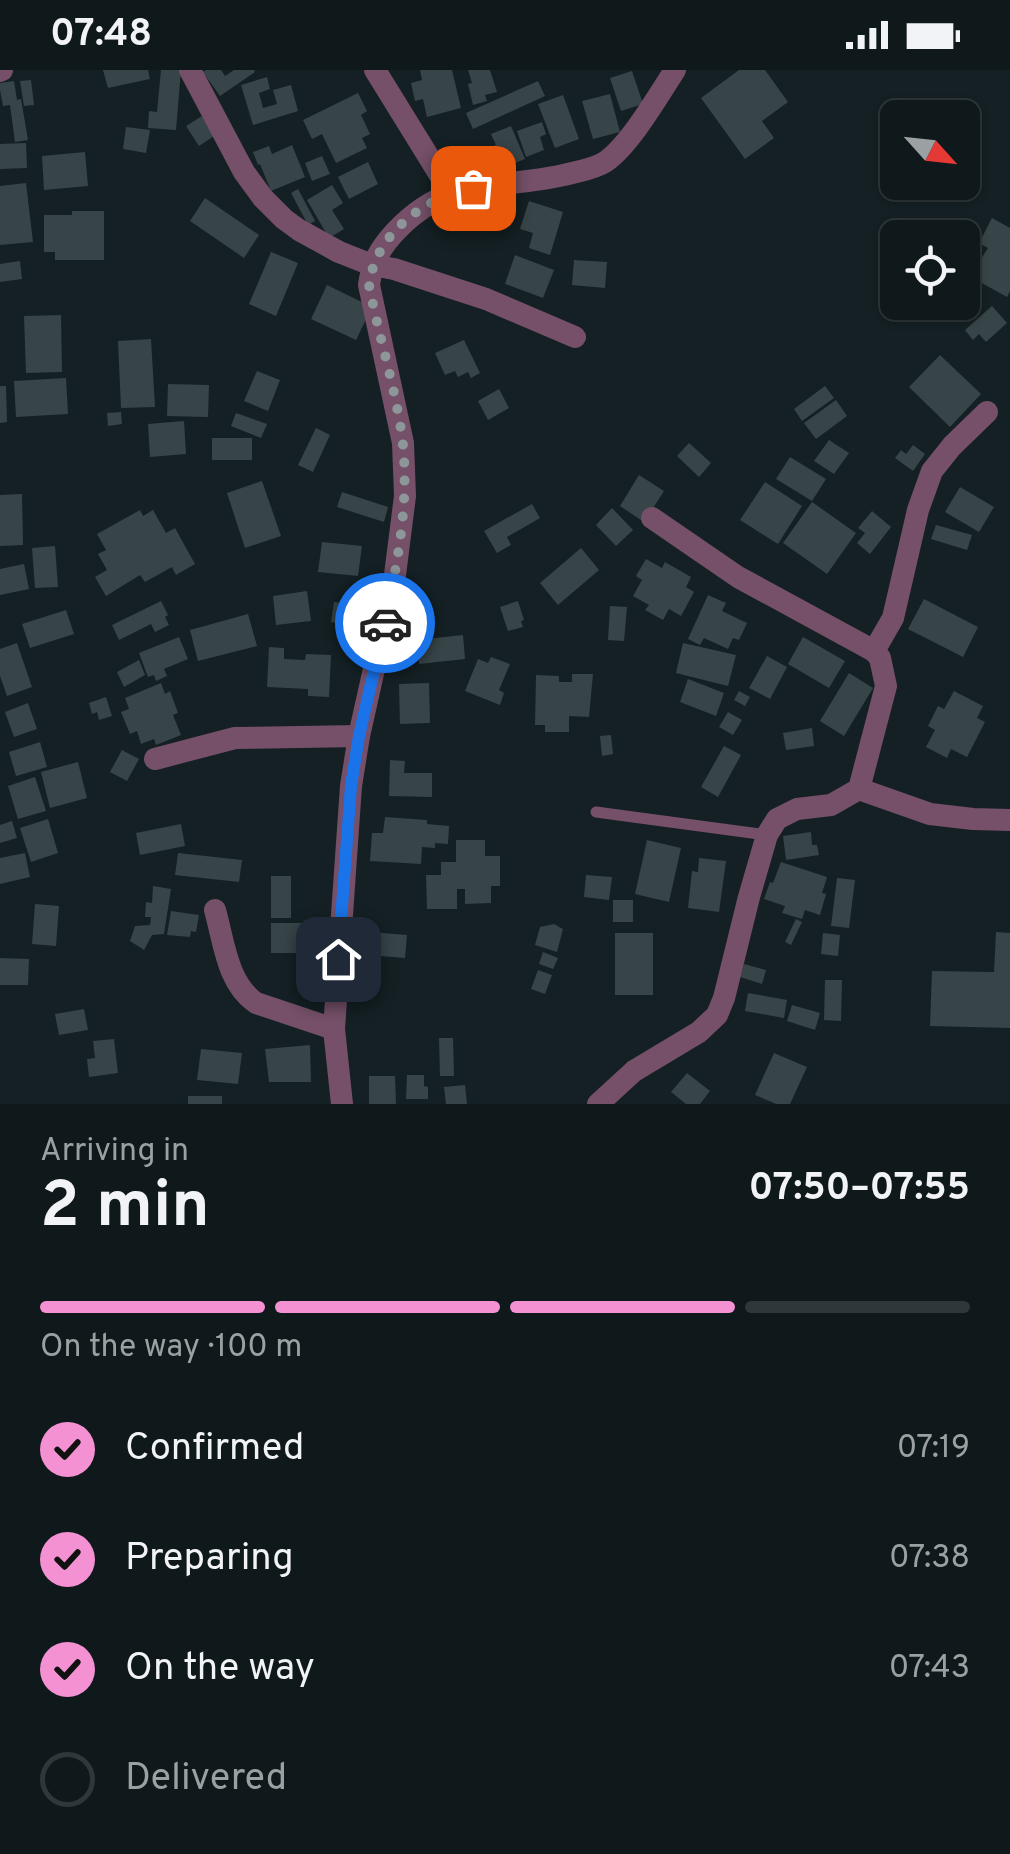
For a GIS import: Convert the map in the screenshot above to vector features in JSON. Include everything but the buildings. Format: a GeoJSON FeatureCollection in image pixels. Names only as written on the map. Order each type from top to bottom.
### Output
{"type":"FeatureCollection","features":[{"type":"Feature","properties":{"kind":"street"},"geometry":{"type":"LineString","coordinates":[[190,70],[230,149],[263,198],[299,230],[372,265],[486,299],[575,337]]}},
{"type":"Feature","properties":{"kind":"street"},"geometry":{"type":"LineString","coordinates":[[375,70],[450,193]]}},
{"type":"Feature","properties":{"kind":"street"},"geometry":{"type":"LineString","coordinates":[[342,1104],[334,1029],[351,786],[395,575],[405,496],[403,443],[369,285],[372,265],[382,246],[412,214],[450,193],[556,178],[607,161],[643,119],[676,70]]}},
{"type":"Feature","properties":{"kind":"street"},"geometry":{"type":"LineString","coordinates":[[874,651],[892,618],[918,510],[932,471],[986,412]]}},
{"type":"Feature","properties":{"kind":"street"},"geometry":{"type":"LineString","coordinates":[[598,1104],[634,1071],[699,1032],[717,1015],[767,836],[777,819],[797,809],[832,805],[860,789],[886,686],[880,658],[874,651],[738,578],[652,518]]}},
{"type":"Feature","properties":{"kind":"street"},"geometry":{"type":"LineString","coordinates":[[155,759],[235,738],[359,736]]}},
{"type":"Feature","properties":{"kind":"street"},"geometry":{"type":"LineString","coordinates":[[860,789],[930,814],[1010,820]]}},
{"type":"Feature","properties":{"kind":"street"},"geometry":{"type":"LineString","coordinates":[[215,910],[235,983],[246,996],[256,1003],[334,1029]]}},
{"type":"Feature","properties":{"kind":"lane"},"geometry":{"type":"LineString","coordinates":[[596,812],[767,836]]}},
{"type":"Feature","properties":{"kind":"way so far"},"geometry":{"type":"LineString","coordinates":[[385,623],[405,496],[403,443],[369,285],[372,265],[382,246],[412,214],[450,193],[473,188]]}},
{"type":"Feature","properties":{"kind":"route"},"geometry":{"type":"LineString","coordinates":[[338,959],[351,786],[385,623]]}}]}
